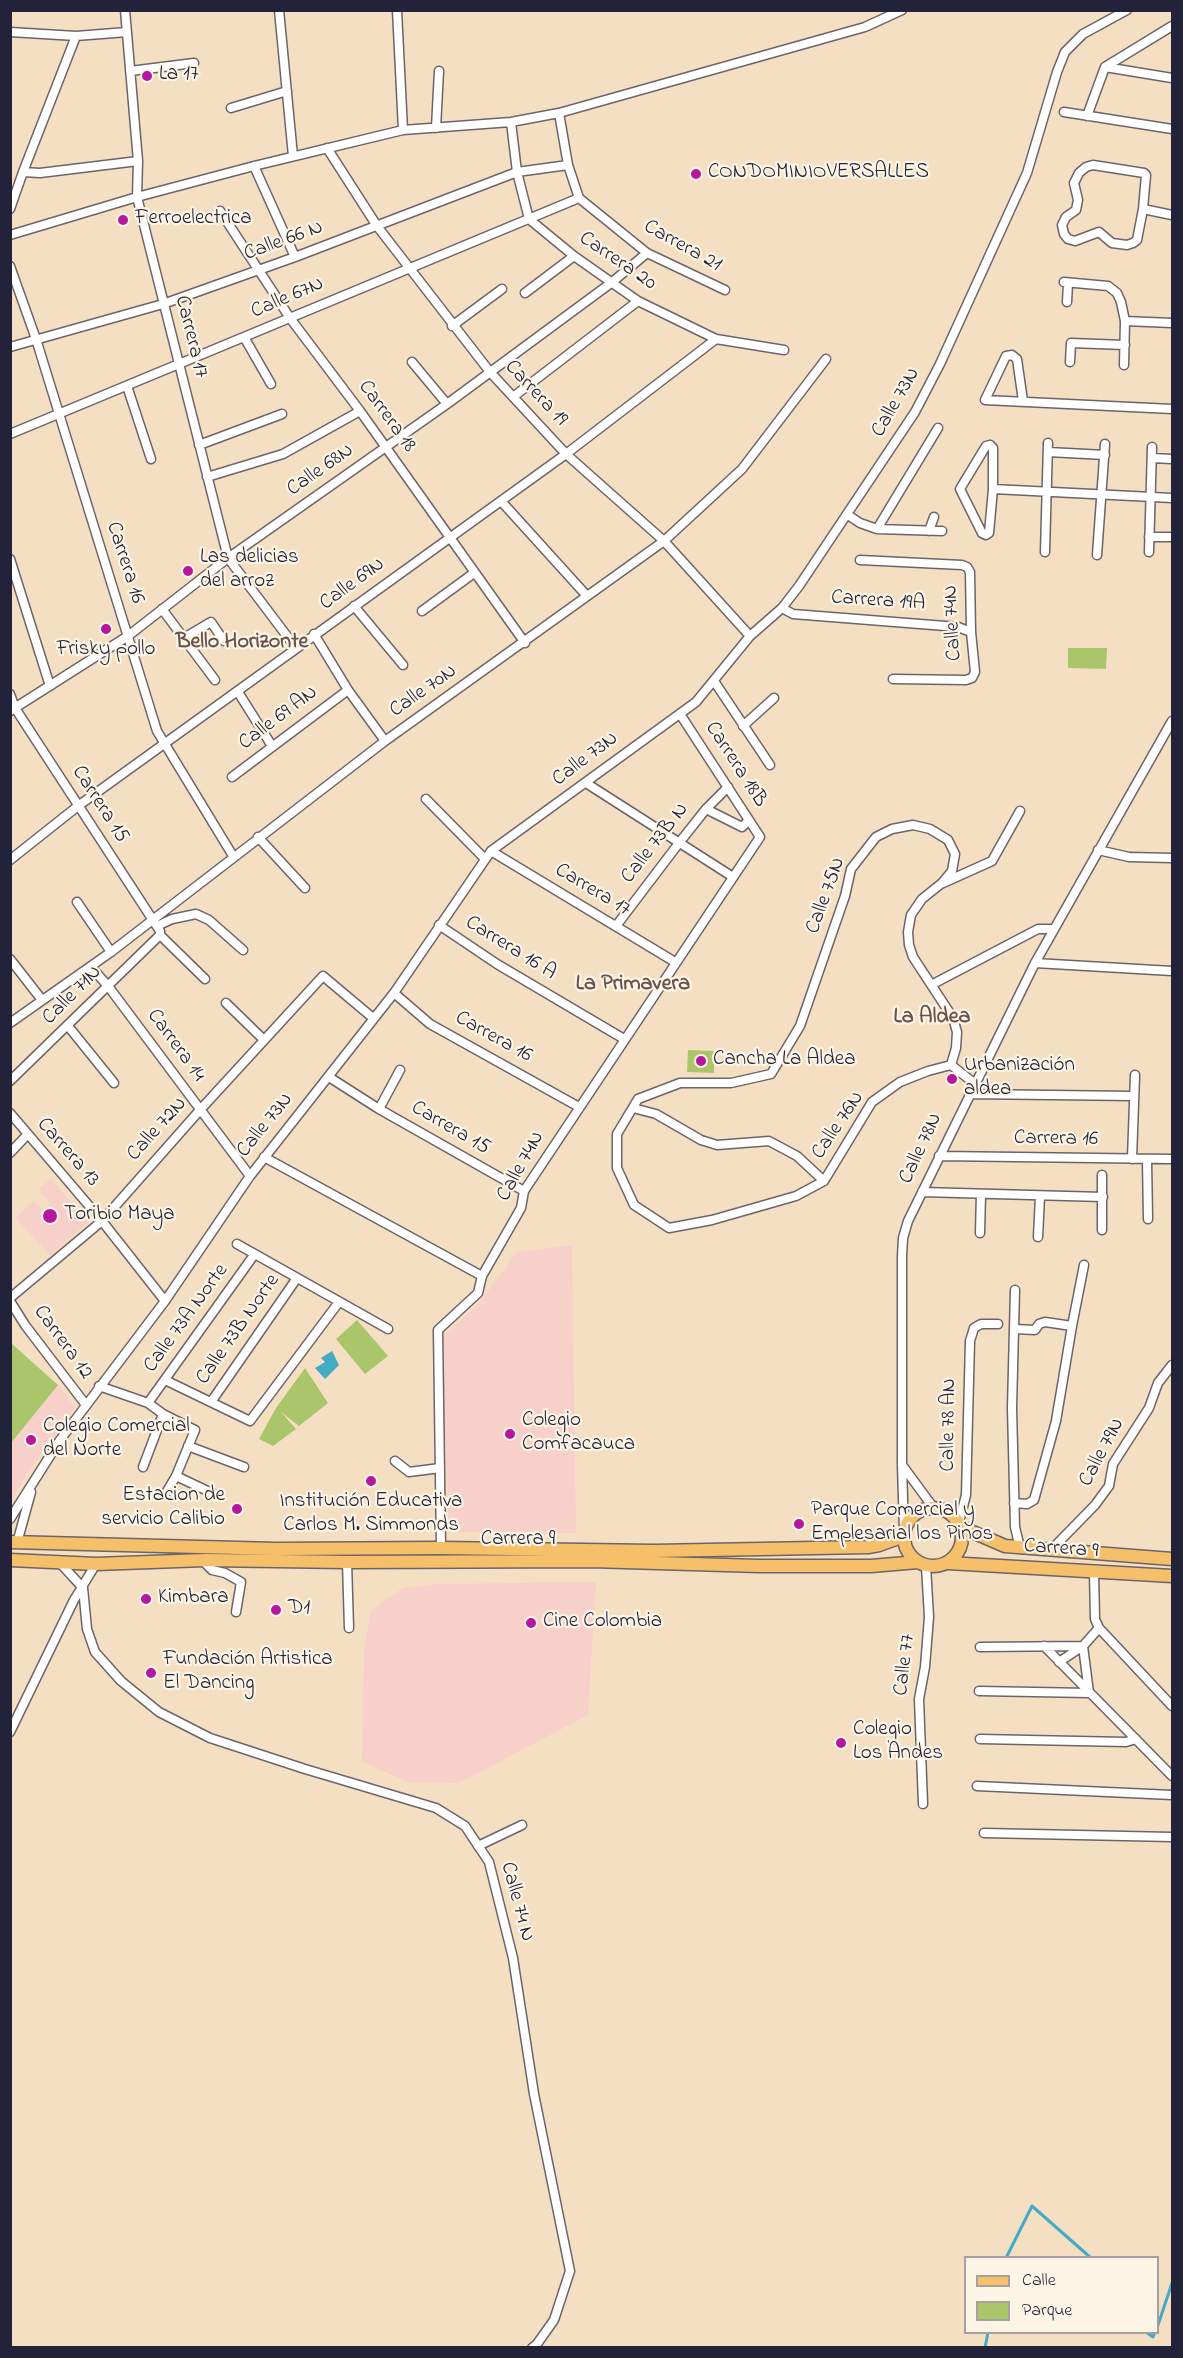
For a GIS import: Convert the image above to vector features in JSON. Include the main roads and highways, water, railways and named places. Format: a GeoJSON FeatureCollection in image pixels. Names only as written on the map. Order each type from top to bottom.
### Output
{"type":"FeatureCollection","features":[{"type":"Feature","properties":{"kind":"main road"},"geometry":{"type":"LineString","coordinates":[[933,1507],[946,1510],[960,1524],[962,1543],[954,1558],[948,1563],[933,1567],[922,1564],[910,1556],[905,1546],[904,1534],[909,1520],[920,1510],[933,1507]]}},
{"type":"Feature","properties":{"kind":"main road","name":"Carrera 9"},"geometry":{"type":"LineString","coordinates":[[960,1524],[1005,1546],[1173,1558]]}},
{"type":"Feature","properties":{"kind":"main road","name":"Carrera 9"},"geometry":{"type":"LineString","coordinates":[[13,1545],[654,1551],[868,1547],[879,1545],[904,1534]]}},
{"type":"Feature","properties":{"kind":"main road","name":"Carrera 9"},"geometry":{"type":"LineString","coordinates":[[10,1560],[96,1564],[205,1560],[591,1561],[850,1566],[922,1564]]}},
{"type":"Feature","properties":{"kind":"main road","name":"Carrera 9"},"geometry":{"type":"LineString","coordinates":[[948,1563],[1173,1576]]}},
{"type":"Feature","properties":{"kind":"water"},"geometry":{"type":"Polygon","coordinates":[[[332,1351],[339,1365],[325,1379],[315,1368],[325,1362],[321,1358],[332,1351]]]}},
{"type":"Feature","properties":{"kind":"waterway"},"geometry":{"type":"LineString","coordinates":[[1007,2256],[1032,2206],[1089,2256]]}},
{"type":"Feature","properties":{"kind":"waterway"},"geometry":{"type":"LineString","coordinates":[[1159,2322],[1172,2283]]}},
{"type":"Feature","properties":{"kind":"waterway"},"geometry":{"type":"LineString","coordinates":[[985,2348],[988,2334]]}},
{"type":"Feature","properties":{"kind":"waterway"},"geometry":{"type":"LineString","coordinates":[[1149,2334],[1153,2337],[1154,2334]]}},
{"type":"Feature","properties":{"kind":"place","name":"La 17"},"geometry":{"type":"Point","coordinates":[147,76]}},
{"type":"Feature","properties":{"kind":"place","name":"CONDOMINIOVERSALLES"},"geometry":{"type":"Point","coordinates":[696,174]}},
{"type":"Feature","properties":{"kind":"place","name":"Ferroelectrica"},"geometry":{"type":"Point","coordinates":[123,220]}},
{"type":"Feature","properties":{"kind":"place","name":"Las delicias del arroz"},"geometry":{"type":"Point","coordinates":[188,571]}},
{"type":"Feature","properties":{"kind":"place","name":"Frisky pollo"},"geometry":{"type":"Point","coordinates":[106,629]}},
{"type":"Feature","properties":{"kind":"place","name":"Cancha La Aldea"},"geometry":{"type":"Point","coordinates":[701,1061]}},
{"type":"Feature","properties":{"kind":"place","name":"Urbanización aldea"},"geometry":{"type":"Point","coordinates":[952,1079]}},
{"type":"Feature","properties":{"kind":"place","name":"Toribio Maya"},"geometry":{"type":"Point","coordinates":[50,1216]}},
{"type":"Feature","properties":{"kind":"place","name":"Colegio Comfacauca"},"geometry":{"type":"Point","coordinates":[510,1434]}},
{"type":"Feature","properties":{"kind":"place","name":"Colegio Comercial del Norte"},"geometry":{"type":"Point","coordinates":[31,1440]}},
{"type":"Feature","properties":{"kind":"place","name":"Institución Educativa Carlos M. Simmonds"},"geometry":{"type":"Point","coordinates":[371,1481]}},
{"type":"Feature","properties":{"kind":"place","name":"Estacion de servicio Calibio"},"geometry":{"type":"Point","coordinates":[237,1509]}},
{"type":"Feature","properties":{"kind":"place","name":"Parque Comercial y Emplesarial los Pinos"},"geometry":{"type":"Point","coordinates":[799,1524]}},
{"type":"Feature","properties":{"kind":"place","name":"Kimbara"},"geometry":{"type":"Point","coordinates":[146,1599]}},
{"type":"Feature","properties":{"kind":"place","name":"D1"},"geometry":{"type":"Point","coordinates":[276,1610]}},
{"type":"Feature","properties":{"kind":"place","name":"Cine Colombia"},"geometry":{"type":"Point","coordinates":[531,1623]}},
{"type":"Feature","properties":{"kind":"place","name":"Fundación Artistica El Dancing"},"geometry":{"type":"Point","coordinates":[151,1673]}},
{"type":"Feature","properties":{"kind":"place","name":"Colegio Los Andes"},"geometry":{"type":"Point","coordinates":[841,1743]}},
{"type":"Feature","properties":{"kind":"district","name":"Bello Horizonte"},"geometry":{"type":"Point","coordinates":[242,643]}},
{"type":"Feature","properties":{"kind":"district","name":"La Primavera"},"geometry":{"type":"Point","coordinates":[633,985]}},
{"type":"Feature","properties":{"kind":"district","name":"La Aldea"},"geometry":{"type":"Point","coordinates":[932,1018]}}]}
